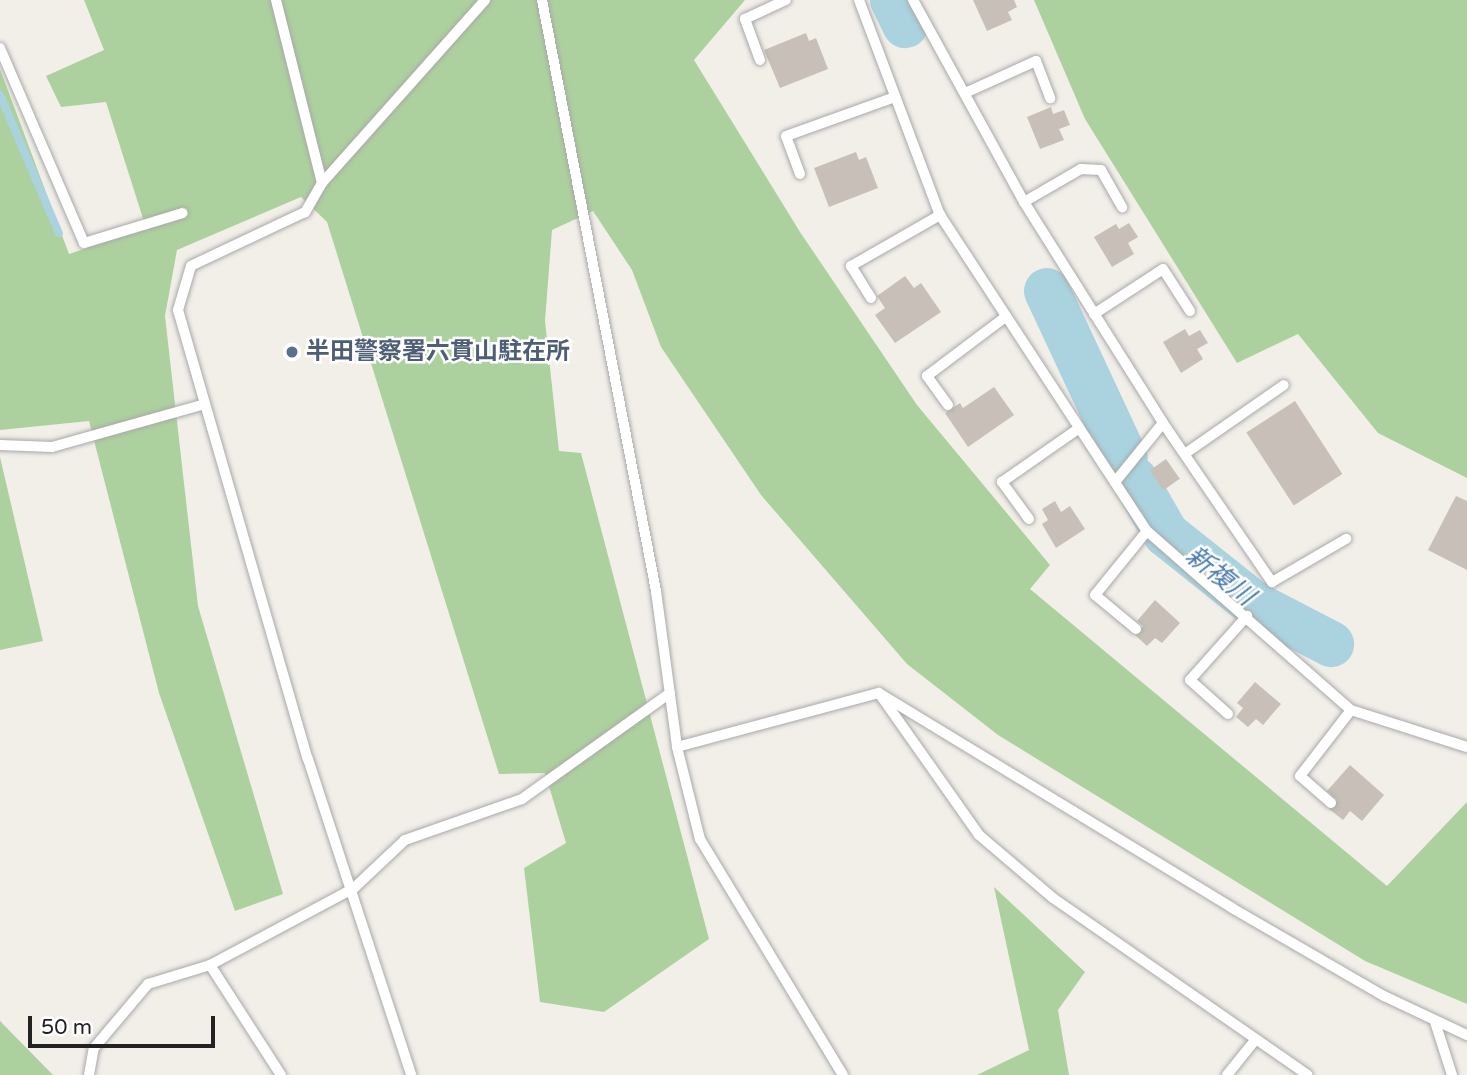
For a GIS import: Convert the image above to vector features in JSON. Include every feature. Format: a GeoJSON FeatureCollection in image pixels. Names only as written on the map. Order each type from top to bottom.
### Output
{"type":"FeatureCollection","features":[{"type":"Feature","properties":{"kind":"lane"},"geometry":{"type":"LineString","coordinates":[[276,0],[322,183]]}},
{"type":"Feature","properties":{"kind":"lane"},"geometry":{"type":"LineString","coordinates":[[411,1075],[354,888],[308,759],[178,310],[191,266],[305,212],[322,183],[485,0]]}},
{"type":"Feature","properties":{"kind":"lane"},"geometry":{"type":"LineString","coordinates":[[542,0],[569,157],[603,298],[677,747],[700,839],[843,1075]]}},
{"type":"Feature","properties":{"kind":"lane"},"geometry":{"type":"LineString","coordinates":[[760,60],[746,19],[786,0]]}},
{"type":"Feature","properties":{"kind":"lane"},"geometry":{"type":"LineString","coordinates":[[859,0],[892,98],[940,215],[1004,318],[1147,531],[1351,710],[1467,747]]}},
{"type":"Feature","properties":{"kind":"lane"},"geometry":{"type":"LineString","coordinates":[[913,0],[1024,202],[1163,423],[1272,582],[1346,539]]}},
{"type":"Feature","properties":{"kind":"lane"},"geometry":{"type":"LineString","coordinates":[[0,48],[84,243],[183,213]]}},
{"type":"Feature","properties":{"kind":"lane"},"geometry":{"type":"LineString","coordinates":[[965,93],[1036,61],[1050,98]]}},
{"type":"Feature","properties":{"kind":"lane"},"geometry":{"type":"LineString","coordinates":[[800,174],[786,136],[892,98]]}},
{"type":"Feature","properties":{"kind":"lane"},"geometry":{"type":"LineString","coordinates":[[1024,202],[1081,169],[1101,170],[1122,207]]}},
{"type":"Feature","properties":{"kind":"lane"},"geometry":{"type":"LineString","coordinates":[[871,298],[851,266],[940,215]]}},
{"type":"Feature","properties":{"kind":"lane"},"geometry":{"type":"LineString","coordinates":[[1094,314],[1163,269],[1190,311]]}},
{"type":"Feature","properties":{"kind":"lane"},"geometry":{"type":"LineString","coordinates":[[948,405],[927,376],[1004,318]]}},
{"type":"Feature","properties":{"kind":"lane"},"geometry":{"type":"LineString","coordinates":[[1186,453],[1284,385]]}},
{"type":"Feature","properties":{"kind":"lane"},"geometry":{"type":"LineString","coordinates":[[0,445],[52,447],[205,404]]}},
{"type":"Feature","properties":{"kind":"lane"},"geometry":{"type":"LineString","coordinates":[[1115,482],[1163,423]]}},
{"type":"Feature","properties":{"kind":"lane"},"geometry":{"type":"LineString","coordinates":[[1029,519],[1002,482],[1078,429]]}},
{"type":"Feature","properties":{"kind":"lane"},"geometry":{"type":"LineString","coordinates":[[1136,629],[1096,595],[1147,531]]}},
{"type":"Feature","properties":{"kind":"lane"},"geometry":{"type":"LineString","coordinates":[[1227,714],[1189,680],[1247,616]]}},
{"type":"Feature","properties":{"kind":"lane"},"geometry":{"type":"LineString","coordinates":[[89,1075],[94,1048],[148,984],[210,965],[354,888],[405,840],[522,799],[670,693]]}},
{"type":"Feature","properties":{"kind":"lane"},"geometry":{"type":"LineString","coordinates":[[677,747],[879,693],[1232,908],[1435,1022],[1467,1035]]}},
{"type":"Feature","properties":{"kind":"lane"},"geometry":{"type":"LineString","coordinates":[[879,693],[979,835],[1052,898],[1308,1075]]}},
{"type":"Feature","properties":{"kind":"lane"},"geometry":{"type":"LineString","coordinates":[[1331,803],[1300,776],[1351,710]]}},
{"type":"Feature","properties":{"kind":"lane"},"geometry":{"type":"LineString","coordinates":[[210,965],[281,1075]]}},
{"type":"Feature","properties":{"kind":"lane"},"geometry":{"type":"LineString","coordinates":[[1435,1022],[1452,1075]]}},
{"type":"Feature","properties":{"kind":"lane"},"geometry":{"type":"LineString","coordinates":[[1227,1075],[1256,1040]]}},
{"type":"Feature","properties":{"kind":"green space"},"geometry":{"type":"Polygon","coordinates":[[[84,0],[745,0],[694,60],[800,232],[917,405],[1050,565],[1030,589],[1387,886],[1467,802],[1467,1004],[1365,961],[998,735],[907,664],[761,495],[661,347],[632,270],[593,211],[552,230],[545,321],[559,451],[581,453],[709,939],[604,1012],[540,1002],[524,868],[566,843],[545,773],[499,774],[327,222],[301,197],[177,250],[165,316],[198,606],[283,894],[235,911],[159,693],[89,421],[0,430],[0,69],[69,254],[146,228],[106,102],[61,107],[46,76],[104,50],[84,0]]]}},
{"type":"Feature","properties":{"kind":"green space"},"geometry":{"type":"Polygon","coordinates":[[[1034,0],[1467,0],[1467,478],[1378,433],[1298,334],[1237,363],[1085,119],[1034,0]]]}},
{"type":"Feature","properties":{"kind":"green space"},"geometry":{"type":"Polygon","coordinates":[[[0,457],[43,641],[0,650],[0,457]]]}},
{"type":"Feature","properties":{"kind":"green space"},"geometry":{"type":"Polygon","coordinates":[[[994,887],[1085,972],[1058,1010],[1069,1075],[977,1075],[1029,1050],[994,887]]]}},
{"type":"Feature","properties":{"kind":"green space"},"geometry":{"type":"Polygon","coordinates":[[[0,1021],[53,1075],[0,1075],[0,1021]]]}},
{"type":"Feature","properties":{"kind":"building"},"geometry":{"type":"Polygon","coordinates":[[[973,0],[1014,0],[1017,7],[1008,12],[1012,20],[987,31],[973,0]]]}},
{"type":"Feature","properties":{"kind":"building"},"geometry":{"type":"Polygon","coordinates":[[[806,33],[809,41],[816,38],[828,69],[780,88],[764,50],[806,33]]]}},
{"type":"Feature","properties":{"kind":"building"},"geometry":{"type":"Polygon","coordinates":[[[1051,107],[1053,114],[1064,110],[1070,125],[1059,129],[1064,140],[1040,149],[1027,117],[1051,107]]]}},
{"type":"Feature","properties":{"kind":"building"},"geometry":{"type":"Polygon","coordinates":[[[856,152],[859,160],[866,157],[878,188],[829,207],[814,168],[856,152]]]}},
{"type":"Feature","properties":{"kind":"building"},"geometry":{"type":"Polygon","coordinates":[[[1129,223],[1138,237],[1128,243],[1134,254],[1112,267],[1094,237],[1116,224],[1119,229],[1129,223]]]}},
{"type":"Feature","properties":{"kind":"building"},"geometry":{"type":"Polygon","coordinates":[[[905,276],[914,288],[921,283],[941,312],[895,343],[875,315],[885,308],[877,296],[905,276]]]}},
{"type":"Feature","properties":{"kind":"building"},"geometry":{"type":"Polygon","coordinates":[[[1185,329],[1189,336],[1200,330],[1208,343],[1197,349],[1203,359],[1181,373],[1163,342],[1185,329]]]}},
{"type":"Feature","properties":{"kind":"building"},"geometry":{"type":"Polygon","coordinates":[[[994,387],[1014,415],[968,447],[945,413],[960,403],[963,408],[994,387]]]}},
{"type":"Feature","properties":{"kind":"building"},"geometry":{"type":"Polygon","coordinates":[[[1295,401],[1342,474],[1294,506],[1246,433],[1295,401]]]}},
{"type":"Feature","properties":{"kind":"building"},"geometry":{"type":"Polygon","coordinates":[[[1166,459],[1180,479],[1163,490],[1150,470],[1166,459]]]}},
{"type":"Feature","properties":{"kind":"building"},"geometry":{"type":"Polygon","coordinates":[[[1456,496],[1467,501],[1467,570],[1428,550],[1456,496]]]}},
{"type":"Feature","properties":{"kind":"building"},"geometry":{"type":"Polygon","coordinates":[[[1055,501],[1061,512],[1070,506],[1085,529],[1056,548],[1042,524],[1048,520],[1042,509],[1055,501]]]}},
{"type":"Feature","properties":{"kind":"building"},"geometry":{"type":"Polygon","coordinates":[[[1155,600],[1180,623],[1162,643],[1155,638],[1147,646],[1135,635],[1143,626],[1137,621],[1155,600]]]}},
{"type":"Feature","properties":{"kind":"building"},"geometry":{"type":"Polygon","coordinates":[[[1255,682],[1281,704],[1263,725],[1256,719],[1248,727],[1236,717],[1243,708],[1237,703],[1255,682]]]}},
{"type":"Feature","properties":{"kind":"building"},"geometry":{"type":"Polygon","coordinates":[[[1350,765],[1384,795],[1362,821],[1350,811],[1343,820],[1329,809],[1337,800],[1327,791],[1350,765]]]}},
{"type":"Feature","properties":{"kind":"waterway","name":"新複川"},"geometry":{"type":"LineString","coordinates":[[893,0],[905,25]]}},
{"type":"Feature","properties":{"kind":"waterway"},"geometry":{"type":"LineString","coordinates":[[0,95],[59,233]]}},
{"type":"Feature","properties":{"kind":"waterway","name":"新複川"},"geometry":{"type":"LineString","coordinates":[[1047,291],[1125,458]]}},
{"type":"Feature","properties":{"kind":"waterway","name":"新複川"},"geometry":{"type":"LineString","coordinates":[[1135,480],[1166,534],[1254,604],[1331,644]]}},
{"type":"Feature","properties":{"kind":"place","name":"半田警察署六貫山駐在所"},"geometry":{"type":"Point","coordinates":[292,352]}}]}
